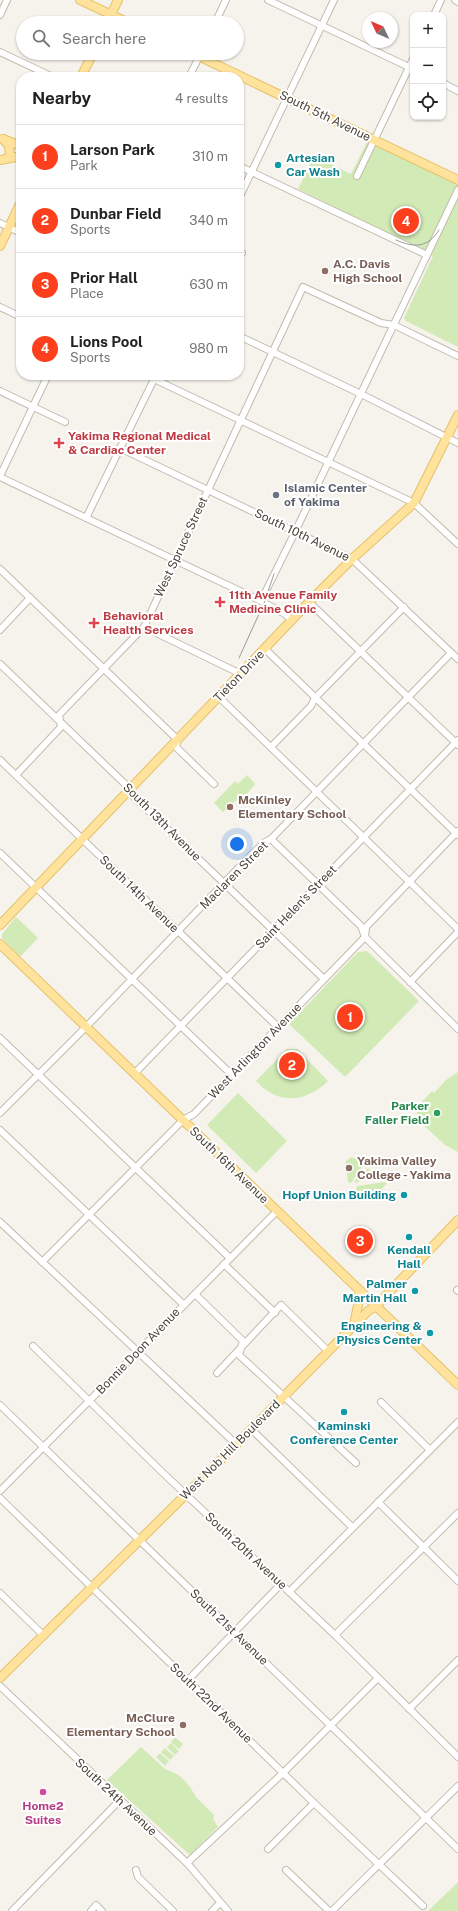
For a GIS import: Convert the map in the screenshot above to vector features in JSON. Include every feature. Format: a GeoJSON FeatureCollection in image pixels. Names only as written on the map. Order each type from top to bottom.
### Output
{"type":"FeatureCollection","features":[{"type":"Feature","properties":{"kind":"main road"},"geometry":{"type":"LineString","coordinates":[[80,0],[111,15],[118,0]]}},
{"type":"Feature","properties":{"kind":"main road"},"geometry":{"type":"LineString","coordinates":[[84,72],[90,60]]}},
{"type":"Feature","properties":{"kind":"main road","name":"South 5th Avenue"},"geometry":{"type":"LineString","coordinates":[[209,60],[234,72]]}},
{"type":"Feature","properties":{"kind":"main road","name":"South 5th Avenue"},"geometry":{"type":"LineString","coordinates":[[244,77],[458,180]]}},
{"type":"Feature","properties":{"kind":"main road"},"geometry":{"type":"LineString","coordinates":[[2,138],[16,144]]}},
{"type":"Feature","properties":{"kind":"main road"},"geometry":{"type":"LineString","coordinates":[[2,138],[9,146],[10,157]]}},
{"type":"Feature","properties":{"kind":"main road"},"geometry":{"type":"LineString","coordinates":[[0,160],[16,156]]}},
{"type":"Feature","properties":{"kind":"main road"},"geometry":{"type":"LineString","coordinates":[[0,246],[16,212]]}},
{"type":"Feature","properties":{"kind":"main road","name":"Tieton Drive"},"geometry":{"type":"LineString","coordinates":[[0,924],[309,602],[352,559],[414,503],[458,415]]}},
{"type":"Feature","properties":{"kind":"main road","name":"South 16th Avenue"},"geometry":{"type":"LineString","coordinates":[[0,944],[374,1306],[458,1385]]}},
{"type":"Feature","properties":{"kind":"main road","name":"West Nob Hill Boulevard"},"geometry":{"type":"LineString","coordinates":[[0,1678],[374,1306],[458,1220]]}},
{"type":"Feature","properties":{"kind":"main road"},"geometry":{"type":"LineString","coordinates":[[354,1325],[359,1301],[358,1290]]}},
{"type":"Feature","properties":{"kind":"street"},"geometry":{"type":"LineString","coordinates":[[0,15],[7,0]]}},
{"type":"Feature","properties":{"kind":"street"},"geometry":{"type":"LineString","coordinates":[[218,16],[226,0]]}},
{"type":"Feature","properties":{"kind":"street"},"geometry":{"type":"LineString","coordinates":[[268,0],[410,68]]}},
{"type":"Feature","properties":{"kind":"street"},"geometry":{"type":"LineString","coordinates":[[244,187],[334,0]]}},
{"type":"Feature","properties":{"kind":"street"},"geometry":{"type":"LineString","coordinates":[[435,12],[441,0]]}},
{"type":"Feature","properties":{"kind":"street"},"geometry":{"type":"LineString","coordinates":[[0,52],[16,60]]}},
{"type":"Feature","properties":{"kind":"street"},"geometry":{"type":"LineString","coordinates":[[17,60],[42,72]]}},
{"type":"Feature","properties":{"kind":"street"},"geometry":{"type":"LineString","coordinates":[[191,72],[195,60]]}},
{"type":"Feature","properties":{"kind":"street"},"geometry":{"type":"LineString","coordinates":[[357,176],[410,70]]}},
{"type":"Feature","properties":{"kind":"street"},"geometry":{"type":"LineString","coordinates":[[445,84],[458,90]]}},
{"type":"Feature","properties":{"kind":"street"},"geometry":{"type":"LineString","coordinates":[[244,168],[427,255]]}},
{"type":"Feature","properties":{"kind":"street"},"geometry":{"type":"LineString","coordinates":[[261,601],[296,532],[458,190]]}},
{"type":"Feature","properties":{"kind":"street"},"geometry":{"type":"LineString","coordinates":[[0,223],[16,230]]}},
{"type":"Feature","properties":{"kind":"street","name":"West Spruce Street"},"geometry":{"type":"LineString","coordinates":[[16,775],[61,728],[60,715],[144,627],[303,288],[381,323],[394,325]]}},
{"type":"Feature","properties":{"kind":"street"},"geometry":{"type":"LineString","coordinates":[[0,307],[16,315]]}},
{"type":"Feature","properties":{"kind":"street"},"geometry":{"type":"LineString","coordinates":[[394,325],[458,356]]}},
{"type":"Feature","properties":{"kind":"street"},"geometry":{"type":"LineString","coordinates":[[244,338],[362,394],[458,443]]}},
{"type":"Feature","properties":{"kind":"street"},"geometry":{"type":"LineString","coordinates":[[46,380],[0,476],[261,601],[285,614],[292,621]]}},
{"type":"Feature","properties":{"kind":"street"},"geometry":{"type":"LineString","coordinates":[[86,518],[153,380]]}},
{"type":"Feature","properties":{"kind":"street"},"geometry":{"type":"LineString","coordinates":[[160,380],[240,421],[414,503],[458,544]]}},
{"type":"Feature","properties":{"kind":"street"},"geometry":{"type":"LineString","coordinates":[[0,391],[65,422]]}},
{"type":"Feature","properties":{"kind":"street","name":"South 10th Avenue"},"geometry":{"type":"LineString","coordinates":[[120,448],[352,559],[458,659]]}},
{"type":"Feature","properties":{"kind":"street"},"geometry":{"type":"LineString","coordinates":[[0,569],[178,740],[176,748],[214,784]]}},
{"type":"Feature","properties":{"kind":"street"},"geometry":{"type":"LineString","coordinates":[[0,630],[30,598]]}},
{"type":"Feature","properties":{"kind":"street"},"geometry":{"type":"LineString","coordinates":[[309,602],[457,743]]}},
{"type":"Feature","properties":{"kind":"street"},"geometry":{"type":"LineString","coordinates":[[271,747],[311,706],[315,698],[404,607]]}},
{"type":"Feature","properties":{"kind":"street"},"geometry":{"type":"LineString","coordinates":[[144,627],[241,674]]}},
{"type":"Feature","properties":{"kind":"street"},"geometry":{"type":"LineString","coordinates":[[265,649],[457,833]]}},
{"type":"Feature","properties":{"kind":"street","name":"Maclaren Street"},"geometry":{"type":"LineString","coordinates":[[0,1113],[132,980],[224,883],[265,842],[271,839],[451,653]]}},
{"type":"Feature","properties":{"kind":"street","name":"South 13th Avenue"},"geometry":{"type":"LineString","coordinates":[[0,664],[130,790],[133,796],[324,979]]}},
{"type":"Feature","properties":{"kind":"street"},"geometry":{"type":"LineString","coordinates":[[219,697],[458,931],[410,982]]}},
{"type":"Feature","properties":{"kind":"street","name":"Saint Helen's Street"},"geometry":{"type":"LineString","coordinates":[[135,1073],[410,789],[457,743]]}},
{"type":"Feature","properties":{"kind":"street","name":"South 14th Avenue"},"geometry":{"type":"LineString","coordinates":[[0,760],[278,1027]]}},
{"type":"Feature","properties":{"kind":"street","name":"West Arlington Avenue"},"geometry":{"type":"LineString","coordinates":[[42,1262],[183,1120],[194,1114],[232,1075],[364,937],[366,927],[457,833]]}},
{"type":"Feature","properties":{"kind":"street"},"geometry":{"type":"LineString","coordinates":[[271,839],[361,926],[364,937],[458,1029]]}},
{"type":"Feature","properties":{"kind":"street"},"geometry":{"type":"LineString","coordinates":[[0,852],[232,1075]]}},
{"type":"Feature","properties":{"kind":"street"},"geometry":{"type":"LineString","coordinates":[[0,1038],[230,1258]]}},
{"type":"Feature","properties":{"kind":"street"},"geometry":{"type":"LineString","coordinates":[[0,1130],[88,1216],[184,1305]]}},
{"type":"Feature","properties":{"kind":"street","name":"Bonnie Doon Avenue"},"geometry":{"type":"LineString","coordinates":[[0,1491],[277,1211]]}},
{"type":"Feature","properties":{"kind":"street"},"geometry":{"type":"LineString","coordinates":[[0,1222],[236,1444]]}},
{"type":"Feature","properties":{"kind":"street"},"geometry":{"type":"LineString","coordinates":[[224,1264],[274,1313]]}},
{"type":"Feature","properties":{"kind":"street"},"geometry":{"type":"LineString","coordinates":[[195,1294],[243,1341],[239,1355],[275,1390],[284,1396],[356,1463]]}},
{"type":"Feature","properties":{"kind":"street"},"geometry":{"type":"LineString","coordinates":[[217,1373],[282,1306],[328,1351]]}},
{"type":"Feature","properties":{"kind":"street","name":"South 20th Avenue"},"geometry":{"type":"LineString","coordinates":[[33,1346],[335,1635],[458,1757]]}},
{"type":"Feature","properties":{"kind":"street"},"geometry":{"type":"LineString","coordinates":[[381,1402],[430,1450]]}},
{"type":"Feature","properties":{"kind":"street","name":"South 21st Avenue"},"geometry":{"type":"LineString","coordinates":[[0,1406],[458,1849]]}},
{"type":"Feature","properties":{"kind":"street"},"geometry":{"type":"LineString","coordinates":[[289,1592],[458,1422]]}},
{"type":"Feature","properties":{"kind":"street"},"geometry":{"type":"LineString","coordinates":[[251,1429],[352,1527]]}},
{"type":"Feature","properties":{"kind":"street","name":"South 22nd Avenue"},"geometry":{"type":"LineString","coordinates":[[0,1498],[187,1681],[423,1906]]}},
{"type":"Feature","properties":{"kind":"street"},"geometry":{"type":"LineString","coordinates":[[378,1502],[458,1581]]}},
{"type":"Feature","properties":{"kind":"street"},"geometry":{"type":"LineString","coordinates":[[335,1635],[458,1513]]}},
{"type":"Feature","properties":{"kind":"street"},"geometry":{"type":"LineString","coordinates":[[187,1681],[281,1584]]}},
{"type":"Feature","properties":{"kind":"street"},"geometry":{"type":"LineString","coordinates":[[0,1592],[43,1635]]}},
{"type":"Feature","properties":{"kind":"street"},"geometry":{"type":"LineString","coordinates":[[409,1709],[458,1660]]}},
{"type":"Feature","properties":{"kind":"street"},"geometry":{"type":"LineString","coordinates":[[187,1863],[283,1773],[378,1678]]}},
{"type":"Feature","properties":{"kind":"street","name":"South 24th Avenue"},"geometry":{"type":"LineString","coordinates":[[0,1686],[119,1801],[187,1863],[228,1911]]}},
{"type":"Feature","properties":{"kind":"street"},"geometry":{"type":"LineString","coordinates":[[332,1911],[458,1786]]}},
{"type":"Feature","properties":{"kind":"street"},"geometry":{"type":"LineString","coordinates":[[12,1911],[119,1801]]}},
{"type":"Feature","properties":{"kind":"street"},"geometry":{"type":"LineString","coordinates":[[268,1849],[314,1803]]}},
{"type":"Feature","properties":{"kind":"street"},"geometry":{"type":"LineString","coordinates":[[136,1870],[138,1877],[173,1911]]}},
{"type":"Feature","properties":{"kind":"street"},"geometry":{"type":"LineString","coordinates":[[286,1870],[329,1911]]}},
{"type":"Feature","properties":{"kind":"street"},"geometry":{"type":"LineString","coordinates":[[212,1911],[220,1903]]}},
{"type":"Feature","properties":{"kind":"street"},"geometry":{"type":"LineString","coordinates":[[91,1911],[96,1905],[102,1911]]}},
{"type":"Feature","properties":{"kind":"green space"},"geometry":{"type":"Polygon","coordinates":[[[367,142],[458,185],[458,347],[406,321],[404,318],[433,256],[298,189],[314,156],[351,174],[367,142]]]}},
{"type":"Feature","properties":{"kind":"green space"},"geometry":{"type":"Polygon","coordinates":[[[247,775],[255,784],[242,800],[235,801],[223,812],[214,803],[235,781],[238,784],[247,775]]]}},
{"type":"Feature","properties":{"kind":"green space"},"geometry":{"type":"Polygon","coordinates":[[[16,917],[38,938],[20,957],[2,938],[2,934],[16,917]]]}},
{"type":"Feature","properties":{"kind":"green space"},"geometry":{"type":"Polygon","coordinates":[[[367,951],[419,1001],[345,1077],[289,1024],[358,952],[367,951]]]}},
{"type":"Feature","properties":{"kind":"green space"},"geometry":{"type":"Polygon","coordinates":[[[287,1049],[297,1049],[328,1081],[310,1094],[301,1097],[282,1097],[264,1089],[256,1081],[287,1049]]]}},
{"type":"Feature","properties":{"kind":"green space","name":"Parker Faller Field"},"geometry":{"type":"Polygon","coordinates":[[[458,1072],[458,1152],[445,1145],[417,1119],[417,1107],[432,1091],[434,1093],[446,1080],[458,1072]]]}},
{"type":"Feature","properties":{"kind":"green space"},"geometry":{"type":"Polygon","coordinates":[[[238,1093],[287,1141],[256,1173],[207,1125],[238,1093]]]}},
{"type":"Feature","properties":{"kind":"green space"},"geometry":{"type":"Polygon","coordinates":[[[351,1157],[365,1162],[351,1183],[348,1182],[346,1161],[351,1157]]]}},
{"type":"Feature","properties":{"kind":"green space"},"geometry":{"type":"Polygon","coordinates":[[[368,1168],[373,1175],[356,1183],[354,1181],[368,1168]]]}},
{"type":"Feature","properties":{"kind":"green space"},"geometry":{"type":"Polygon","coordinates":[[[387,1183],[380,1191],[371,1192],[365,1200],[359,1201],[354,1194],[357,1186],[387,1183]]]}},
{"type":"Feature","properties":{"kind":"green space"},"geometry":{"type":"Polygon","coordinates":[[[175,1737],[183,1744],[179,1749],[171,1742],[175,1737]]]}},
{"type":"Feature","properties":{"kind":"green space"},"geometry":{"type":"Polygon","coordinates":[[[171,1743],[179,1751],[175,1755],[167,1747],[171,1743]]]}},
{"type":"Feature","properties":{"kind":"green space"},"geometry":{"type":"Polygon","coordinates":[[[141,1747],[165,1769],[177,1774],[183,1779],[196,1797],[214,1815],[213,1819],[218,1827],[190,1855],[107,1780],[141,1747]]]}},
{"type":"Feature","properties":{"kind":"green space"},"geometry":{"type":"Polygon","coordinates":[[[165,1748],[174,1756],[170,1760],[161,1752],[165,1748]]]}},
{"type":"Feature","properties":{"kind":"green space"},"geometry":{"type":"Polygon","coordinates":[[[160,1753],[169,1761],[165,1766],[156,1757],[160,1753]]]}},
{"type":"Feature","properties":{"kind":"green space"},"geometry":{"type":"Polygon","coordinates":[[[458,1882],[458,1911],[428,1911],[458,1882]]]}},
{"type":"Feature","properties":{"kind":"tram line"},"geometry":{"type":"LineString","coordinates":[[396,240],[403,243],[420,245],[430,240],[439,230]]}},
{"type":"Feature","properties":{"kind":"tram line"},"geometry":{"type":"LineString","coordinates":[[239,658],[264,603],[274,574]]}},
{"type":"Feature","properties":{"kind":"place","name":"Artesian Car Wash"},"geometry":{"type":"Point","coordinates":[278,165]}},
{"type":"Feature","properties":{"kind":"place","name":"Lions Pool"},"geometry":{"type":"Point","coordinates":[406,221]}},
{"type":"Feature","properties":{"kind":"place","name":"A.C. Davis High School"},"geometry":{"type":"Point","coordinates":[325,271]}},
{"type":"Feature","properties":{"kind":"place","name":"Yakima Regional Medical & Cardiac Center"},"geometry":{"type":"Point","coordinates":[59,443]}},
{"type":"Feature","properties":{"kind":"place","name":"Islamic Center of Yakima"},"geometry":{"type":"Point","coordinates":[276,495]}},
{"type":"Feature","properties":{"kind":"place","name":"11th Avenue Family Medicine Clinic"},"geometry":{"type":"Point","coordinates":[220,602]}},
{"type":"Feature","properties":{"kind":"place","name":"Behavioral Health Services"},"geometry":{"type":"Point","coordinates":[94,623]}},
{"type":"Feature","properties":{"kind":"place","name":"McKinley Elementary School"},"geometry":{"type":"Point","coordinates":[230,807]}},
{"type":"Feature","properties":{"kind":"place","name":"Larson Park"},"geometry":{"type":"Point","coordinates":[350,1017]}},
{"type":"Feature","properties":{"kind":"place","name":"Dunbar Field"},"geometry":{"type":"Point","coordinates":[292,1065]}},
{"type":"Feature","properties":{"kind":"place","name":"Parker Faller Field"},"geometry":{"type":"Point","coordinates":[437,1113]}},
{"type":"Feature","properties":{"kind":"place","name":"Yakima Valley College - Yakima"},"geometry":{"type":"Point","coordinates":[349,1168]}},
{"type":"Feature","properties":{"kind":"place","name":"Hopf Union Building"},"geometry":{"type":"Point","coordinates":[404,1195]}},
{"type":"Feature","properties":{"kind":"place","name":"Kendall Hall"},"geometry":{"type":"Point","coordinates":[409,1237]}},
{"type":"Feature","properties":{"kind":"place","name":"Prior Hall"},"geometry":{"type":"Point","coordinates":[360,1241]}},
{"type":"Feature","properties":{"kind":"place","name":"Palmer Martin Hall"},"geometry":{"type":"Point","coordinates":[415,1291]}},
{"type":"Feature","properties":{"kind":"place","name":"Engineering & Physics Center"},"geometry":{"type":"Point","coordinates":[430,1333]}},
{"type":"Feature","properties":{"kind":"place","name":"Kaminski Conference Center"},"geometry":{"type":"Point","coordinates":[344,1412]}},
{"type":"Feature","properties":{"kind":"place","name":"McClure Elementary School"},"geometry":{"type":"Point","coordinates":[183,1725]}},
{"type":"Feature","properties":{"kind":"place","name":"Home2 Suites"},"geometry":{"type":"Point","coordinates":[43,1792]}}]}
